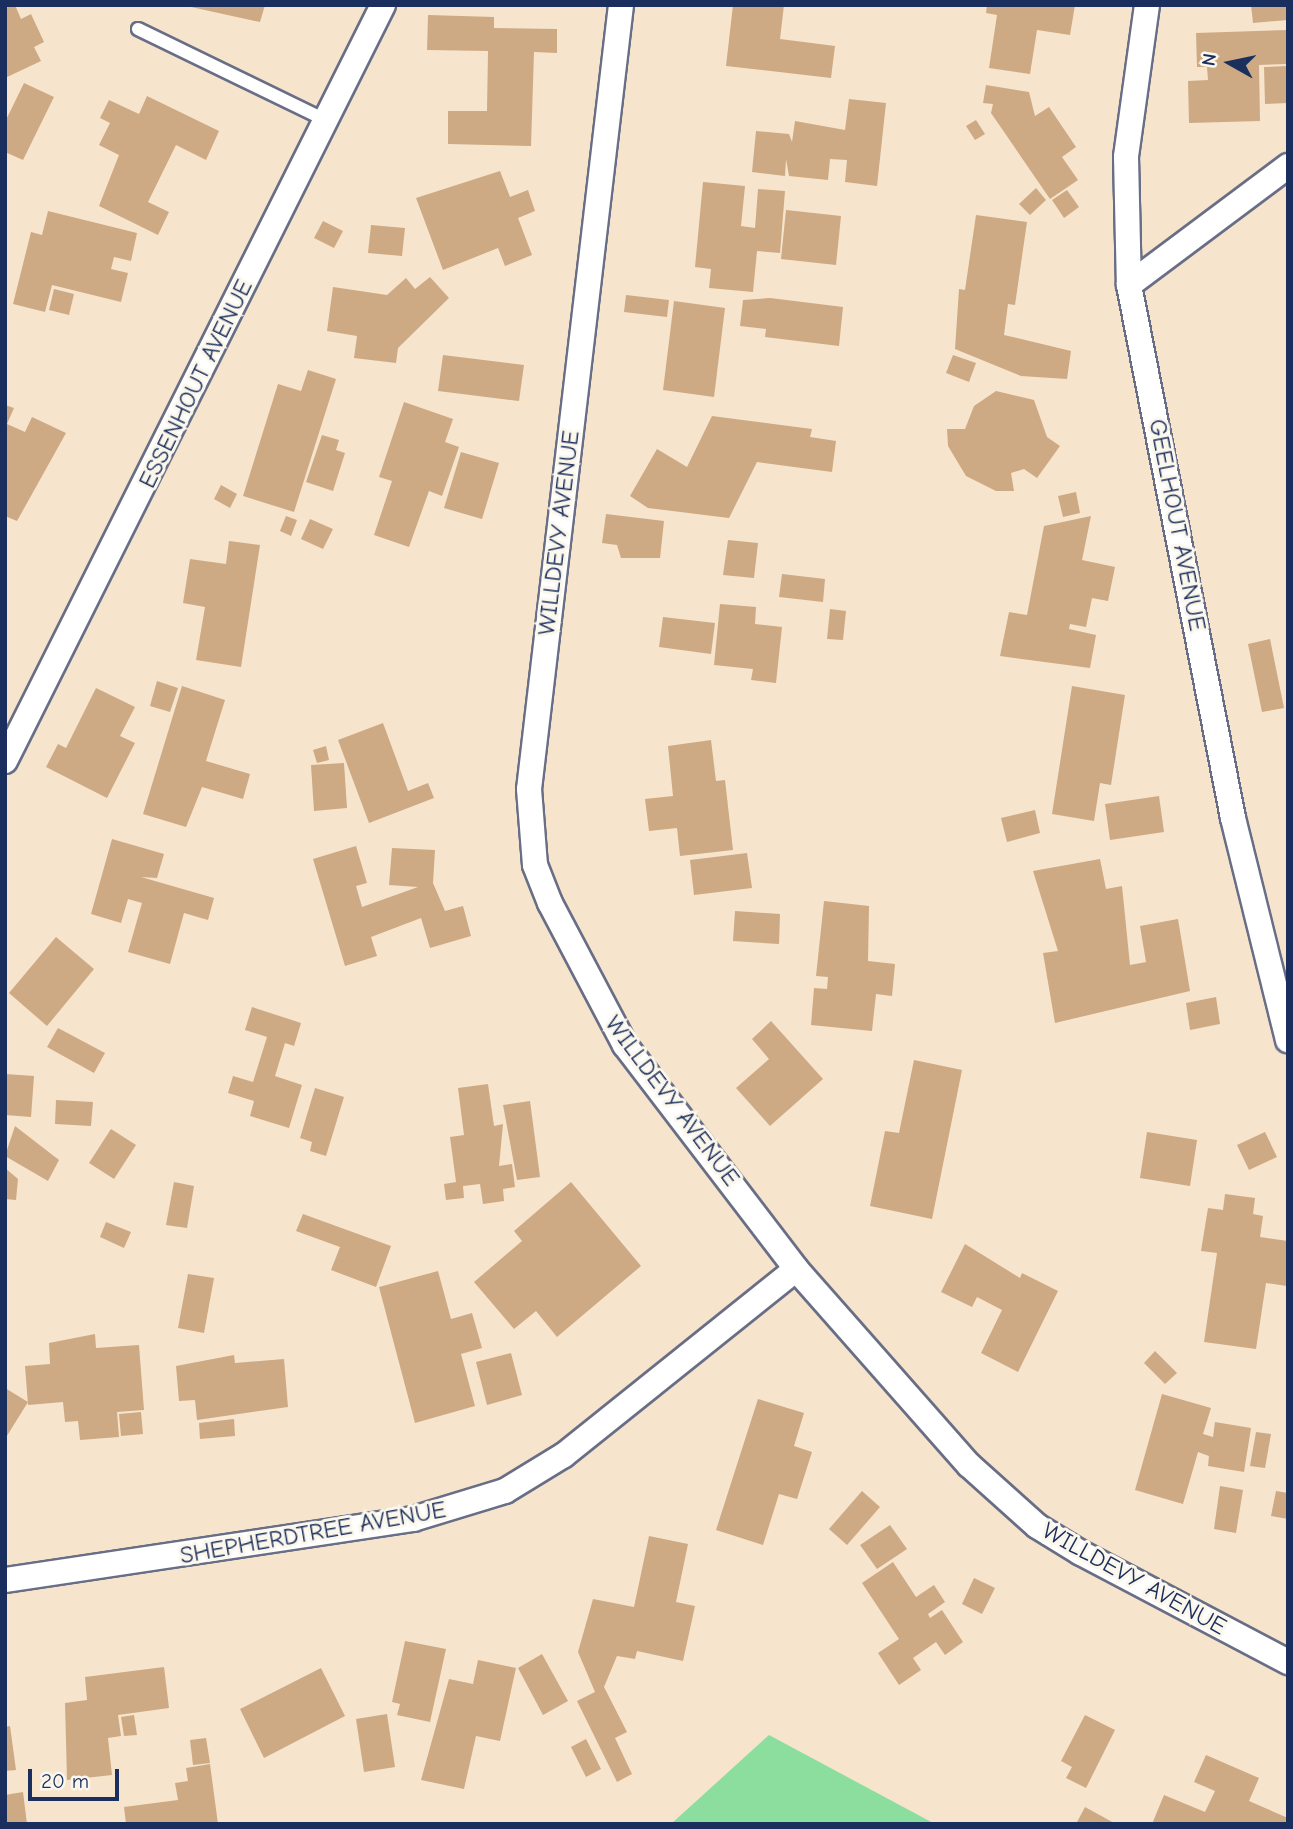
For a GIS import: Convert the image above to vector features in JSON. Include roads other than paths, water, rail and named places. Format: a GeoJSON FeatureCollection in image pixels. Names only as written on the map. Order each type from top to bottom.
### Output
{"type":"FeatureCollection","features":[{"type":"Feature","properties":{"kind":"street","name":"ESSENHOUT AVENUE"},"geometry":{"type":"LineString","coordinates":[[5,761],[383,5]]}},
{"type":"Feature","properties":{"kind":"street","name":"WILLDEVY AVENUE"},"geometry":{"type":"LineString","coordinates":[[621,5],[529,830],[550,903],[625,1045],[796,1269],[1010,1505],[1081,1553],[1288,1661]]}},
{"type":"Feature","properties":{"kind":"street","name":"GEELHOUT AVENUE"},"geometry":{"type":"LineString","coordinates":[[1147,5],[1126,157],[1129,285],[1233,818],[1288,1040]]}},
{"type":"Feature","properties":{"kind":"street"},"geometry":{"type":"LineString","coordinates":[[1129,285],[1288,166]]}},
{"type":"Feature","properties":{"kind":"street","name":"SHEPHERDTREE AVENUE"},"geometry":{"type":"LineString","coordinates":[[5,1580],[413,1519],[505,1491],[564,1455],[796,1269]]}},
{"type":"Feature","properties":{"kind":"lane"},"geometry":{"type":"LineString","coordinates":[[138,29],[325,120]]}}]}
